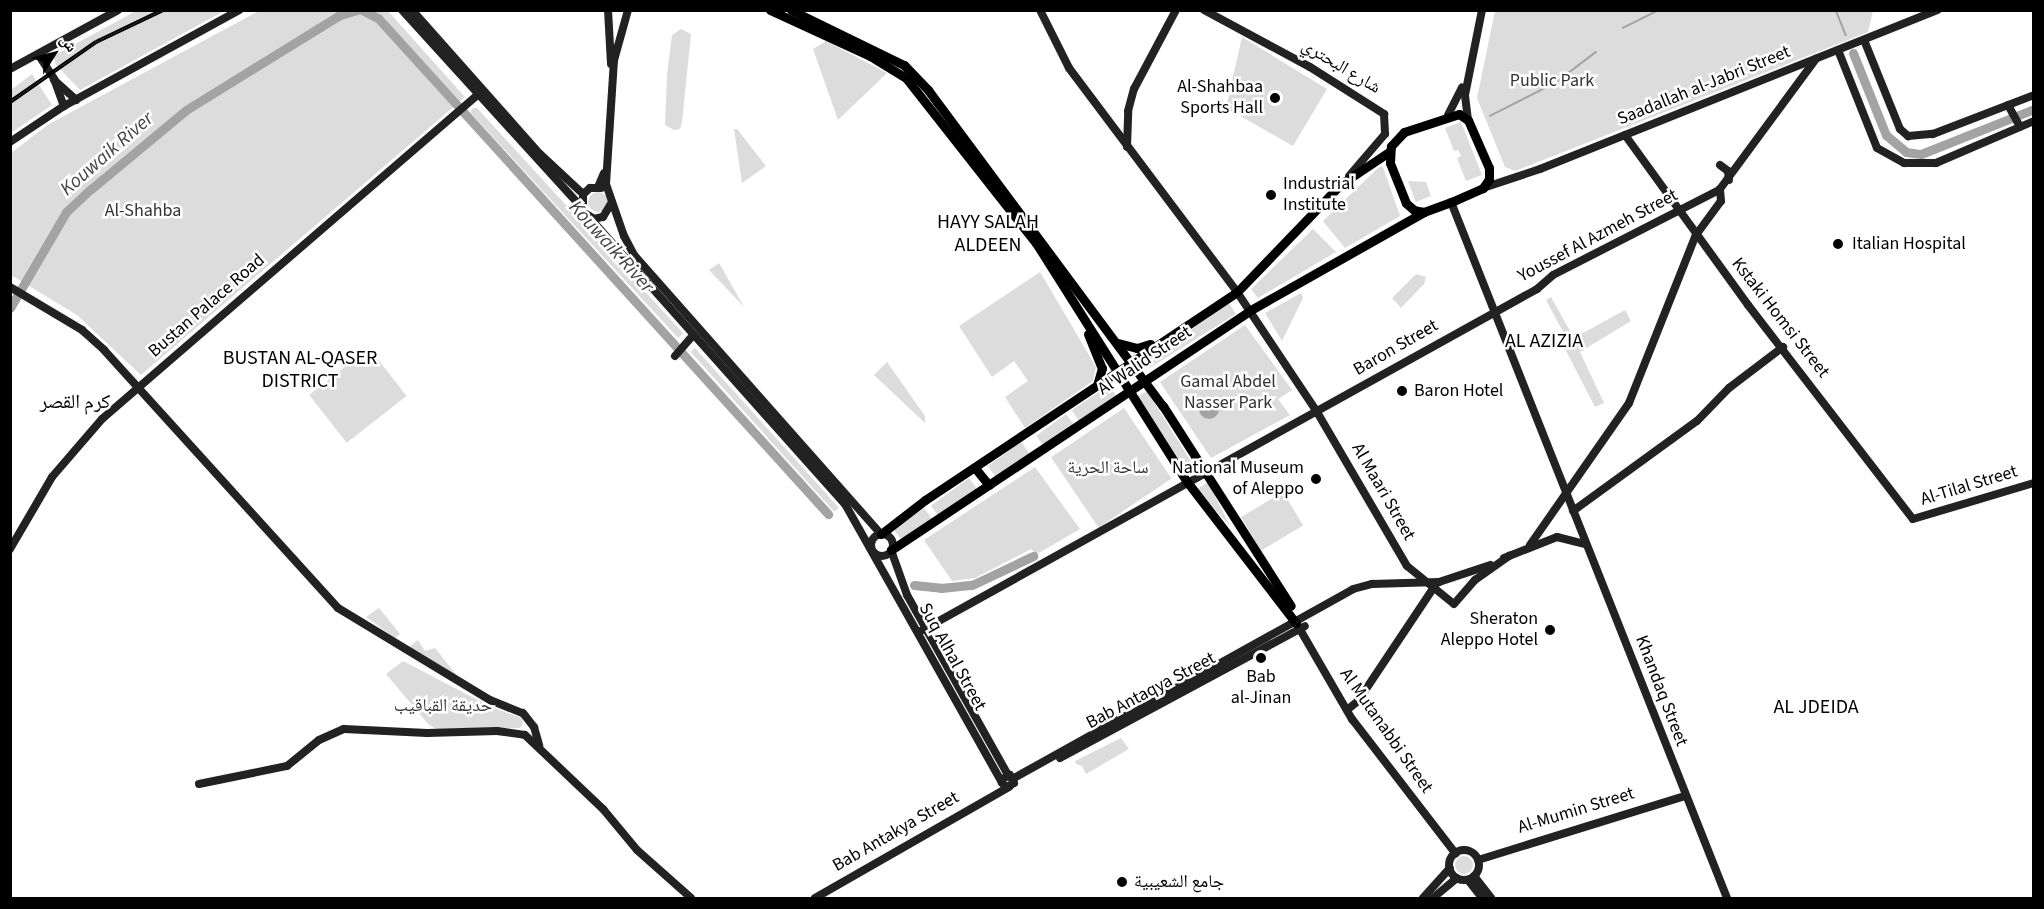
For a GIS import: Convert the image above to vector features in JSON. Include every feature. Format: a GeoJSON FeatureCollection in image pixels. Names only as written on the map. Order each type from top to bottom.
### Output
{"type":"FeatureCollection","features":[{"type":"Feature","properties":{"kind":"main road"},"geometry":{"type":"LineString","coordinates":[[10,69],[118,10]]}},
{"type":"Feature","properties":{"kind":"main road"},"geometry":{"type":"LineString","coordinates":[[75,99],[231,10]]}},
{"type":"Feature","properties":{"kind":"main road"},"geometry":{"type":"LineString","coordinates":[[10,140],[64,105],[239,10]]}},
{"type":"Feature","properties":{"kind":"main road"},"geometry":{"type":"LineString","coordinates":[[402,10],[474,98],[589,217],[603,217],[612,202]]}},
{"type":"Feature","properties":{"kind":"main road"},"geometry":{"type":"LineString","coordinates":[[412,10],[540,154],[583,194]]}},
{"type":"Feature","properties":{"kind":"main road"},"geometry":{"type":"LineString","coordinates":[[598,187],[605,160],[611,63],[608,10]]}},
{"type":"Feature","properties":{"kind":"main road"},"geometry":{"type":"LineString","coordinates":[[628,10],[614,60],[606,173],[608,193],[634,255],[882,534],[892,541],[891,550],[881,556],[873,551],[872,542],[882,534],[975,468],[1237,292],[1341,184],[1389,152],[1404,132],[1448,115],[1459,114],[1468,120]]}},
{"type":"Feature","properties":{"kind":"main road"},"geometry":{"type":"LineString","coordinates":[[770,10],[870,56],[906,78],[1036,243],[1128,393],[1188,483],[1300,625],[1344,694],[1350,701],[1358,701]]}},
{"type":"Feature","properties":{"kind":"main road","name":"Al Mutanabbi Street"},"geometry":{"type":"LineString","coordinates":[[791,10],[806,14],[871,46],[913,73],[978,153],[1146,381],[1207,472],[1300,625],[1347,710],[1456,854]]}},
{"type":"Feature","properties":{"kind":"main road","name":"Al Maari Street"},"geometry":{"type":"LineString","coordinates":[[1040,10],[1069,69],[1237,292],[1317,412],[1397,550],[1411,570],[1434,586]]}},
{"type":"Feature","properties":{"kind":"main road"},"geometry":{"type":"LineString","coordinates":[[1127,147],[1127,119],[1137,84],[1176,10]]}},
{"type":"Feature","properties":{"kind":"main road","name":"شارع البحتري"},"geometry":{"type":"LineString","coordinates":[[1204,10],[1300,61],[1384,114],[1385,134],[1341,184]]}},
{"type":"Feature","properties":{"kind":"main road"},"geometry":{"type":"LineString","coordinates":[[1448,115],[1461,91],[1476,10]]}},
{"type":"Feature","properties":{"kind":"main road"},"geometry":{"type":"LineString","coordinates":[[1389,152],[1406,203],[1424,212],[1483,188],[1489,179],[1489,168],[1468,120],[1465,95],[1482,10]]}},
{"type":"Feature","properties":{"kind":"main road","name":"Saadallah al-Jabri Street"},"geometry":{"type":"LineString","coordinates":[[1483,188],[1624,135],[1936,10]]}},
{"type":"Feature","properties":{"kind":"main road"},"geometry":{"type":"LineString","coordinates":[[1864,40],[1900,129],[1908,136],[1933,134],[2010,108],[2034,95]]}},
{"type":"Feature","properties":{"kind":"main road"},"geometry":{"type":"LineString","coordinates":[[1838,50],[1868,130],[1877,147],[1893,159],[1917,165],[1936,163],[2019,126],[2034,122]]}},
{"type":"Feature","properties":{"kind":"main road"},"geometry":{"type":"LineString","coordinates":[[38,54],[54,80],[64,105]]}},
{"type":"Feature","properties":{"kind":"main road"},"geometry":{"type":"LineString","coordinates":[[1528,547],[1629,403],[1696,235],[1721,203],[1719,190],[1728,181],[1816,59]]}},
{"type":"Feature","properties":{"kind":"main road"},"geometry":{"type":"LineString","coordinates":[[54,80],[75,99]]}},
{"type":"Feature","properties":{"kind":"main road","name":"Bustan Palace Road"},"geometry":{"type":"LineString","coordinates":[[10,549],[52,477],[102,419],[474,98]]}},
{"type":"Feature","properties":{"kind":"main road"},"geometry":{"type":"LineString","coordinates":[[2010,108],[2019,126]]}},
{"type":"Feature","properties":{"kind":"main road"},"geometry":{"type":"LineString","coordinates":[[1114,128],[1122,127],[1127,119]]}},
{"type":"Feature","properties":{"kind":"main road","name":"Kstaki Homsi Street"},"geometry":{"type":"LineString","coordinates":[[1624,135],[1696,235],[1913,519]]}},
{"type":"Feature","properties":{"kind":"main road"},"geometry":{"type":"LineString","coordinates":[[1720,165],[1728,171],[1728,181]]}},
{"type":"Feature","properties":{"kind":"main road"},"geometry":{"type":"LineString","coordinates":[[583,194],[598,187]]}},
{"type":"Feature","properties":{"kind":"main road"},"geometry":{"type":"LineString","coordinates":[[598,187],[608,193]]}},
{"type":"Feature","properties":{"kind":"main road","name":"Youssef Al Azmeh Street"},"geometry":{"type":"LineString","coordinates":[[1492,312],[1537,289],[1553,275],[1719,190]]}},
{"type":"Feature","properties":{"kind":"main road"},"geometry":{"type":"LineString","coordinates":[[580,207],[583,194]]}},
{"type":"Feature","properties":{"kind":"main road","name":"Khandaq Street"},"geometry":{"type":"LineString","coordinates":[[1451,202],[1492,312],[1727,898]]}},
{"type":"Feature","properties":{"kind":"main road","name":"Al Walid Street"},"geometry":{"type":"LineString","coordinates":[[891,550],[1249,310],[1424,212]]}},
{"type":"Feature","properties":{"kind":"main road","name":"Suq Alhal Street"},"geometry":{"type":"LineString","coordinates":[[589,217],[691,338],[845,504],[1010,780]]}},
{"type":"Feature","properties":{"kind":"main road"},"geometry":{"type":"LineString","coordinates":[[11,287],[82,330],[140,386],[338,608],[490,700],[523,712],[534,727],[539,745]]}},
{"type":"Feature","properties":{"kind":"main road"},"geometry":{"type":"LineString","coordinates":[[1073,301],[1102,368],[1095,387]]}},
{"type":"Feature","properties":{"kind":"main road","name":"Baron Street"},"geometry":{"type":"LineString","coordinates":[[922,631],[1492,312]]}},
{"type":"Feature","properties":{"kind":"main road"},"geometry":{"type":"LineString","coordinates":[[1117,342],[1142,348],[1169,337]]}},
{"type":"Feature","properties":{"kind":"main road"},"geometry":{"type":"LineString","coordinates":[[675,356],[691,338]]}},
{"type":"Feature","properties":{"kind":"main road"},"geometry":{"type":"LineString","coordinates":[[1573,511],[1697,421],[1729,388],[1783,347]]}},
{"type":"Feature","properties":{"kind":"main road"},"geometry":{"type":"LineString","coordinates":[[975,468],[989,485]]}},
{"type":"Feature","properties":{"kind":"main road","name":"Al-Tilal Street"},"geometry":{"type":"LineString","coordinates":[[1913,519],[2034,483]]}},
{"type":"Feature","properties":{"kind":"main road"},"geometry":{"type":"LineString","coordinates":[[1300,625],[1365,585],[1434,586],[1528,547],[1563,537],[1585,544]]}},
{"type":"Feature","properties":{"kind":"main road","name":"Suq Alhal Street"},"geometry":{"type":"LineString","coordinates":[[891,550],[902,584],[922,631],[1010,780]]}},
{"type":"Feature","properties":{"kind":"main road"},"geometry":{"type":"LineString","coordinates":[[1434,586],[1454,604],[1474,580],[1509,556]]}},
{"type":"Feature","properties":{"kind":"main road"},"geometry":{"type":"LineString","coordinates":[[1347,710],[1358,701],[1434,586]]}},
{"type":"Feature","properties":{"kind":"main road","name":"Bab Antaqya Street"},"geometry":{"type":"LineString","coordinates":[[1010,780],[1300,625]]}},
{"type":"Feature","properties":{"kind":"main road","name":"Bab Antaqya Street"},"geometry":{"type":"LineString","coordinates":[[1010,780],[1300,625]]}},
{"type":"Feature","properties":{"kind":"main road"},"geometry":{"type":"LineString","coordinates":[[199,784],[287,766],[319,740],[344,729],[427,733],[497,731],[525,735],[539,745],[637,850],[691,898]]}},
{"type":"Feature","properties":{"kind":"main road","name":"Bab Antakya Street"},"geometry":{"type":"LineString","coordinates":[[815,898],[994,794],[1010,780]]}},
{"type":"Feature","properties":{"kind":"main road","name":"Al-Mumin Street"},"geometry":{"type":"LineString","coordinates":[[1478,860],[1685,796]]}},
{"type":"Feature","properties":{"kind":"main road"},"geometry":{"type":"LineString","coordinates":[[1423,898],[1450,868],[1456,854],[1468,851],[1478,860],[1471,878]]}},
{"type":"Feature","properties":{"kind":"main road"},"geometry":{"type":"LineString","coordinates":[[1450,868],[1456,878]]}},
{"type":"Feature","properties":{"kind":"main road"},"geometry":{"type":"LineString","coordinates":[[1433,898],[1456,878],[1471,878],[1491,898]]}},
{"type":"Feature","properties":{"kind":"main road"},"geometry":{"type":"LineString","coordinates":[[1471,878],[1482,898]]}},
{"type":"Feature","properties":{"kind":"green space"},"geometry":{"type":"Polygon","coordinates":[[[136,11],[224,11],[80,90],[56,65],[53,56],[136,11]]]}},
{"type":"Feature","properties":{"kind":"green space","name":"Al-Shahba"},"geometry":{"type":"Polygon","coordinates":[[[259,11],[388,11],[465,97],[141,375],[77,315],[11,275],[11,153],[49,124],[259,11]]]}},
{"type":"Feature","properties":{"kind":"green space","name":"Public Park"},"geometry":{"type":"Polygon","coordinates":[[[1495,11],[1873,11],[1868,32],[1515,171],[1505,167],[1477,98],[1495,11]]]}},
{"type":"Feature","properties":{"kind":"green space"},"geometry":{"type":"Polygon","coordinates":[[[681,29],[691,34],[682,122],[680,129],[674,130],[665,125],[667,75],[672,35],[681,29]]]}},
{"type":"Feature","properties":{"kind":"green space","name":"Al-Shahbaa Sports Hall"},"geometry":{"type":"Polygon","coordinates":[[[1242,37],[1327,89],[1293,146],[1226,108],[1242,37]]]}},
{"type":"Feature","properties":{"kind":"green space"},"geometry":{"type":"Polygon","coordinates":[[[826,41],[887,73],[838,120],[813,49],[826,41]]]}},
{"type":"Feature","properties":{"kind":"green space"},"geometry":{"type":"Polygon","coordinates":[[[32,74],[52,105],[11,133],[11,90],[32,74]]]}},
{"type":"Feature","properties":{"kind":"green space"},"geometry":{"type":"Polygon","coordinates":[[[473,108],[477,108],[683,333],[678,338],[470,112],[473,108]]]}},
{"type":"Feature","properties":{"kind":"green space"},"geometry":{"type":"Polygon","coordinates":[[[1461,122],[1482,175],[1466,181],[1457,158],[1461,156],[1458,150],[1454,151],[1445,128],[1461,122]]]}},
{"type":"Feature","properties":{"kind":"green space"},"geometry":{"type":"Polygon","coordinates":[[[734,129],[737,129],[766,166],[742,183],[734,129]]]}},
{"type":"Feature","properties":{"kind":"green space"},"geometry":{"type":"Polygon","coordinates":[[[1379,167],[1383,167],[1400,216],[1345,248],[1323,221],[1379,167]]]}},
{"type":"Feature","properties":{"kind":"green space"},"geometry":{"type":"Polygon","coordinates":[[[1408,181],[1426,182],[1431,196],[1416,202],[1408,181]]]}},
{"type":"Feature","properties":{"kind":"green space"},"geometry":{"type":"Polygon","coordinates":[[[598,192],[605,195],[608,202],[605,209],[598,212],[591,209],[588,202],[591,195],[598,192]]]}},
{"type":"Feature","properties":{"kind":"green space"},"geometry":{"type":"Polygon","coordinates":[[[1313,229],[1336,252],[1258,298],[1251,289],[1313,229]]]}},
{"type":"Feature","properties":{"kind":"green space"},"geometry":{"type":"Polygon","coordinates":[[[719,263],[744,307],[709,270],[719,263]]]}},
{"type":"Feature","properties":{"kind":"green space"},"geometry":{"type":"Polygon","coordinates":[[[1040,272],[1096,367],[1093,381],[1025,428],[1005,397],[1028,381],[1014,361],[992,377],[959,326],[1040,272]]]}},
{"type":"Feature","properties":{"kind":"green space"},"geometry":{"type":"Polygon","coordinates":[[[1416,274],[1426,277],[1424,284],[1401,308],[1392,298],[1416,274]]]}},
{"type":"Feature","properties":{"kind":"green space"},"geometry":{"type":"Polygon","coordinates":[[[1301,293],[1303,298],[1282,341],[1265,313],[1301,293]]]}},
{"type":"Feature","properties":{"kind":"green space"},"geometry":{"type":"Polygon","coordinates":[[[1551,297],[1574,338],[1625,310],[1631,321],[1580,352],[1604,403],[1595,407],[1563,345],[1568,341],[1546,300],[1551,297]]]}},
{"type":"Feature","properties":{"kind":"green space"},"geometry":{"type":"Polygon","coordinates":[[[1229,303],[1236,314],[1149,368],[1142,357],[1229,303]]]}},
{"type":"Feature","properties":{"kind":"green space","name":"Gamal Abdel Nasser Park"},"geometry":{"type":"Polygon","coordinates":[[[1245,325],[1292,390],[1278,399],[1290,415],[1211,458],[1160,382],[1245,325]]]}},
{"type":"Feature","properties":{"kind":"green space"},"geometry":{"type":"Polygon","coordinates":[[[369,348],[407,396],[347,443],[309,395],[369,348]]]}},
{"type":"Feature","properties":{"kind":"green space"},"geometry":{"type":"Polygon","coordinates":[[[695,348],[839,508],[834,512],[691,352],[695,348]]]}},
{"type":"Feature","properties":{"kind":"green space"},"geometry":{"type":"Polygon","coordinates":[[[887,362],[925,416],[925,423],[874,375],[887,362]]]}},
{"type":"Feature","properties":{"kind":"green space"},"geometry":{"type":"Polygon","coordinates":[[[1109,385],[1117,397],[1080,422],[1072,410],[1109,385]]]}},
{"type":"Feature","properties":{"kind":"green space"},"geometry":{"type":"Polygon","coordinates":[[[1147,391],[1195,468],[1185,475],[1137,397],[1147,391]]]}},
{"type":"Feature","properties":{"kind":"green space","name":"ساحة الحرية"},"geometry":{"type":"Polygon","coordinates":[[[1124,408],[1172,478],[1099,528],[1051,457],[1124,408]]]}},
{"type":"Feature","properties":{"kind":"green space"},"geometry":{"type":"Polygon","coordinates":[[[1066,414],[1074,425],[1044,447],[1036,436],[1066,414]]]}},
{"type":"Feature","properties":{"kind":"green space"},"geometry":{"type":"Polygon","coordinates":[[[1021,442],[1029,453],[996,477],[988,466],[1021,442]]]}},
{"type":"Feature","properties":{"kind":"green space"},"geometry":{"type":"Polygon","coordinates":[[[1035,467],[1080,529],[1037,554],[1031,549],[975,578],[952,581],[924,540],[1035,467]]]}},
{"type":"Feature","properties":{"kind":"green space"},"geometry":{"type":"Polygon","coordinates":[[[969,478],[977,489],[939,517],[931,506],[969,478]]]}},
{"type":"Feature","properties":{"kind":"green space"},"geometry":{"type":"Polygon","coordinates":[[[1208,482],[1230,526],[1196,490],[1208,482]]]}},
{"type":"Feature","properties":{"kind":"green space"},"geometry":{"type":"Polygon","coordinates":[[[1283,492],[1303,525],[1261,551],[1241,517],[1283,492]]]}},
{"type":"Feature","properties":{"kind":"green space"},"geometry":{"type":"Polygon","coordinates":[[[924,508],[932,519],[902,541],[894,530],[924,508]]]}},
{"type":"Feature","properties":{"kind":"green space"},"geometry":{"type":"Polygon","coordinates":[[[379,608],[400,634],[395,638],[366,617],[379,608]]]}},
{"type":"Feature","properties":{"kind":"green space"},"geometry":{"type":"Polygon","coordinates":[[[418,640],[425,651],[435,648],[459,678],[409,647],[418,640]]]}},
{"type":"Feature","properties":{"kind":"green space","name":"حديقة القباقيب"},"geometry":{"type":"Polygon","coordinates":[[[403,661],[491,707],[522,718],[523,724],[520,728],[437,729],[429,725],[386,674],[403,661]]]}},
{"type":"Feature","properties":{"kind":"green space"},"geometry":{"type":"Polygon","coordinates":[[[1121,738],[1129,749],[1086,774],[1082,766],[1076,764],[1075,761],[1121,738]]]}},
{"type":"Feature","properties":{"kind":"green space"},"geometry":{"type":"Polygon","coordinates":[[[1460,856],[1468,856],[1473,861],[1471,872],[1460,874],[1455,869],[1455,861],[1460,856]]]}},
{"type":"Feature","properties":{"kind":"shaded area"},"geometry":{"type":"Polygon","coordinates":[[[1209,399],[1216,402],[1219,409],[1216,416],[1209,419],[1202,416],[1199,409],[1202,402],[1209,399]]]}},
{"type":"Feature","properties":{"kind":"waterway","name":"Kouwaik River"},"geometry":{"type":"LineString","coordinates":[[10,308],[66,212],[91,189],[186,110],[340,15],[358,10]]}},
{"type":"Feature","properties":{"kind":"waterway","name":"Kouwaik River"},"geometry":{"type":"LineString","coordinates":[[362,10],[378,18],[828,514]]}},
{"type":"Feature","properties":{"kind":"waterway"},"geometry":{"type":"LineString","coordinates":[[1623,28],[1659,10]]}},
{"type":"Feature","properties":{"kind":"waterway"},"geometry":{"type":"LineString","coordinates":[[1836,10],[1846,35]]}},
{"type":"Feature","properties":{"kind":"waterway"},"geometry":{"type":"LineString","coordinates":[[1490,116],[1555,83],[1596,52]]}},
{"type":"Feature","properties":{"kind":"waterway"},"geometry":{"type":"LineString","coordinates":[[1853,53],[1886,135],[1906,152],[1921,154],[2034,109]]}},
{"type":"Feature","properties":{"kind":"waterway","name":"Kouwaik River"},"geometry":{"type":"LineString","coordinates":[[914,585],[941,588],[972,585],[1033,556]]}},
{"type":"Feature","properties":{"kind":"railway"},"geometry":{"type":"LineString","coordinates":[[10,102],[96,42],[163,10]]}},
{"type":"Feature","properties":{"kind":"place","name":"Al-Shahbaa Sports Hall"},"geometry":{"type":"Point","coordinates":[1275,98]}},
{"type":"Feature","properties":{"kind":"place","name":"Industrial Institute"},"geometry":{"type":"Point","coordinates":[1271,195]}},
{"type":"Feature","properties":{"kind":"place","name":"Italian Hospital"},"geometry":{"type":"Point","coordinates":[1838,244]}},
{"type":"Feature","properties":{"kind":"place","name":"Baron Hotel"},"geometry":{"type":"Point","coordinates":[1402,391]}},
{"type":"Feature","properties":{"kind":"place","name":"National Museum of Aleppo"},"geometry":{"type":"Point","coordinates":[1316,479]}},
{"type":"Feature","properties":{"kind":"place","name":"Sheraton Aleppo Hotel"},"geometry":{"type":"Point","coordinates":[1550,630]}},
{"type":"Feature","properties":{"kind":"place","name":"Bab al-Jinan"},"geometry":{"type":"Point","coordinates":[1261,658]}},
{"type":"Feature","properties":{"kind":"place","name":"جامع الشعيبية"},"geometry":{"type":"Point","coordinates":[1122,882]}},
{"type":"Feature","properties":{"kind":"district","name":"HAYY SALAH ALDEEN"},"geometry":{"type":"Point","coordinates":[988,234]}},
{"type":"Feature","properties":{"kind":"district","name":"AL AZIZIA"},"geometry":{"type":"Point","coordinates":[1544,341]}},
{"type":"Feature","properties":{"kind":"district","name":"BUSTAN AL-QASER DISTRICT"},"geometry":{"type":"Point","coordinates":[300,370]}},
{"type":"Feature","properties":{"kind":"district","name":"كرم القصر"},"geometry":{"type":"Point","coordinates":[75,402]}},
{"type":"Feature","properties":{"kind":"district","name":"AL JDEIDA"},"geometry":{"type":"Point","coordinates":[1816,707]}}]}
